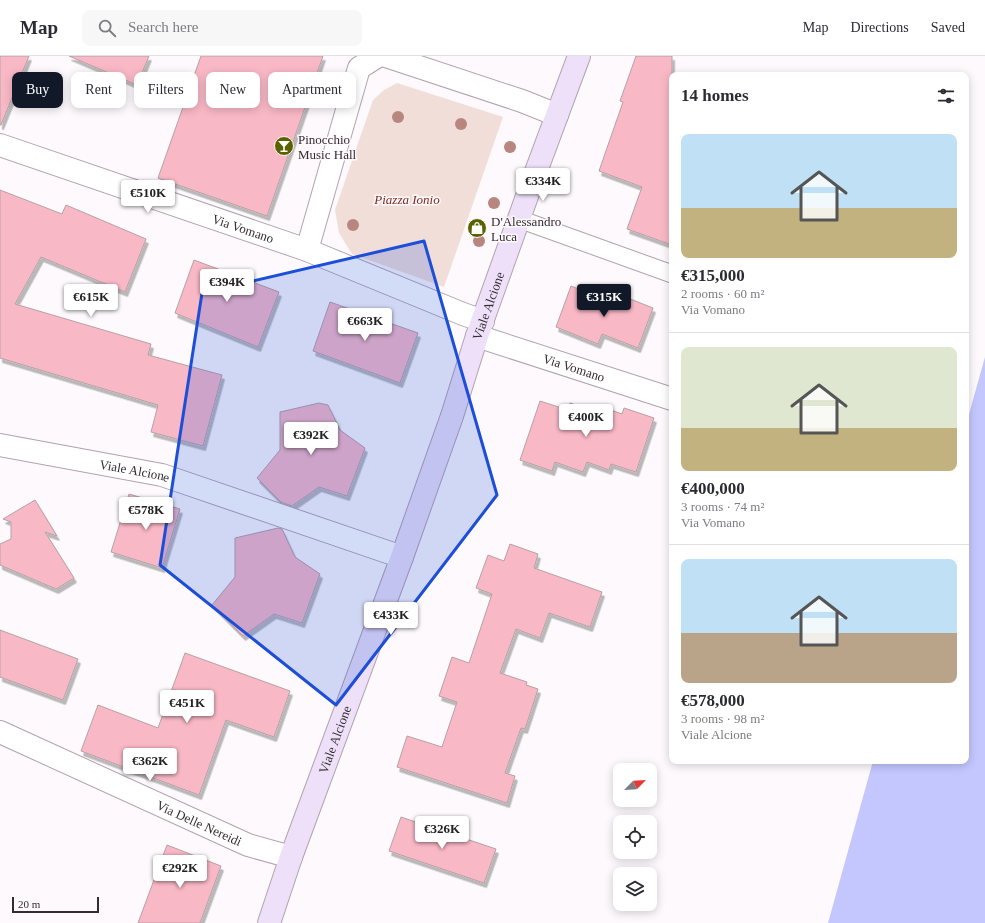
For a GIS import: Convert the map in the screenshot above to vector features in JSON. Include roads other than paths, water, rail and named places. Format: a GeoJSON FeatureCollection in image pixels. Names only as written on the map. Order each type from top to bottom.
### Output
{"type":"FeatureCollection","features":[{"type":"Feature","properties":{"kind":"street","name":"Viale Alcione"},"geometry":{"type":"LineString","coordinates":[[269,923],[291,857],[402,557],[452,416],[480,328],[579,56]]}},
{"type":"Feature","properties":{"kind":"street"},"geometry":{"type":"LineString","coordinates":[[306,250],[359,68],[375,57],[522,102],[557,115]]}},
{"type":"Feature","properties":{"kind":"street","name":"Via Vomano"},"geometry":{"type":"LineString","coordinates":[[0,145],[306,250],[463,314],[480,328],[669,398]]}},
{"type":"Feature","properties":{"kind":"street","name":"Viale Alcione"},"geometry":{"type":"LineString","coordinates":[[0,445],[162,475],[402,557]]}},
{"type":"Feature","properties":{"kind":"street","name":"Via Delle Nereidi"},"geometry":{"type":"LineString","coordinates":[[0,732],[248,845],[291,857]]}},
{"type":"Feature","properties":{"kind":"lane"},"geometry":{"type":"LineString","coordinates":[[519,219],[669,273]]}},
{"type":"Feature","properties":{"kind":"water"},"geometry":{"type":"Polygon","coordinates":[[[985,357],[985,923],[828,923],[872,764],[969,764],[969,414],[985,357]]]}},
{"type":"Feature","properties":{"kind":"place","name":"Pinocchio Music Hall"},"geometry":{"type":"Point","coordinates":[284,146]}},
{"type":"Feature","properties":{"kind":"place","name":"D'Alessandro Luca"},"geometry":{"type":"Point","coordinates":[477,228]}},
{"type":"Feature","properties":{"kind":"park label","name":"Piazza Ionio"},"geometry":{"type":"Point","coordinates":[407,199]}}]}
